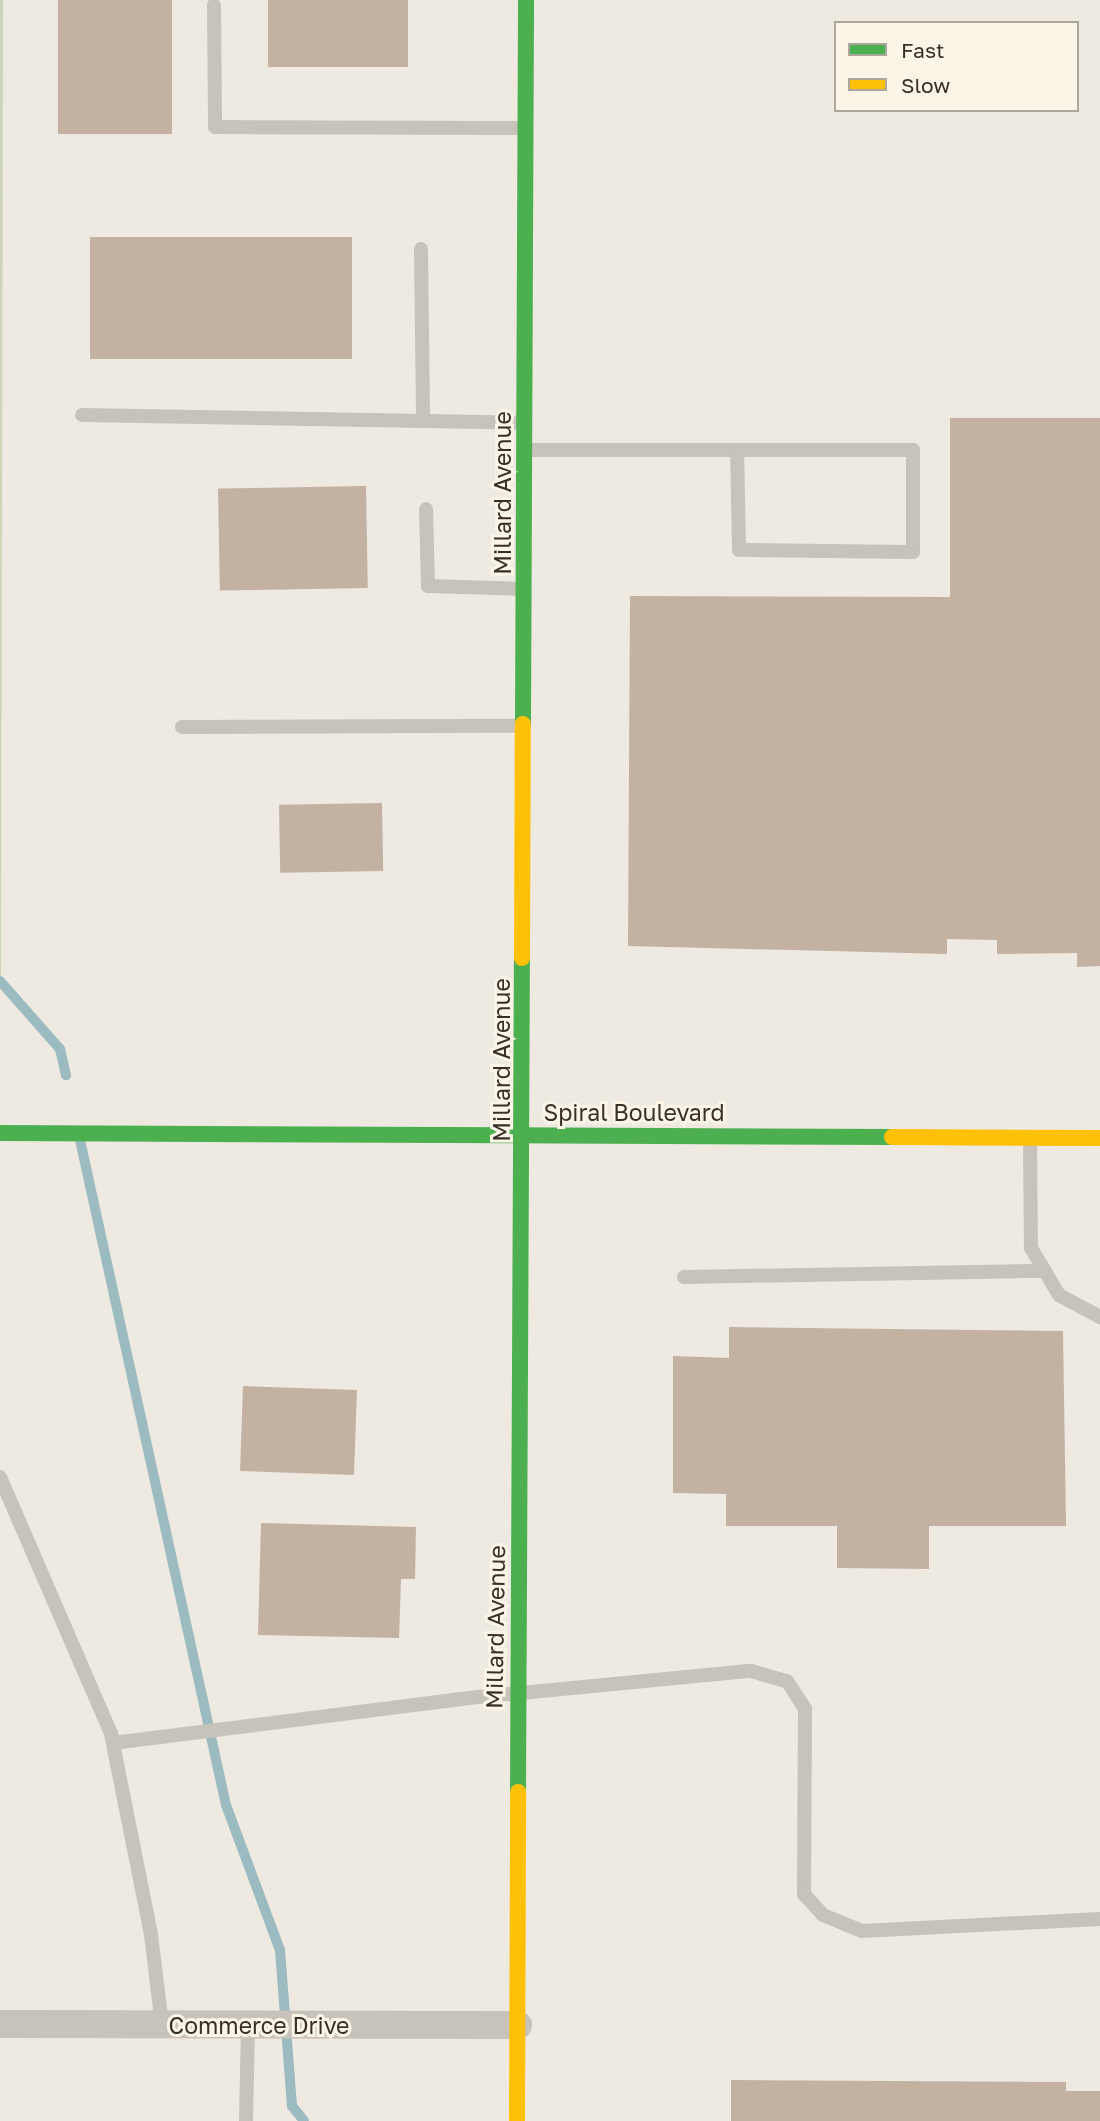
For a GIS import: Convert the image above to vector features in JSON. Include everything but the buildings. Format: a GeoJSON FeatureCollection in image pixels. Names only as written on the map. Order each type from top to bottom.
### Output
{"type":"FeatureCollection","features":[{"type":"Feature","properties":{"kind":"street","name":"Millard Avenue"},"geometry":{"type":"LineString","coordinates":[[517,2121],[526,0]]}},
{"type":"Feature","properties":{"kind":"street","name":"Spiral Boulevard"},"geometry":{"type":"LineString","coordinates":[[0,1133],[1100,1139]]}},
{"type":"Feature","properties":{"kind":"street","name":"Commerce Drive"},"geometry":{"type":"LineString","coordinates":[[0,2024],[517,2025]]}},
{"type":"Feature","properties":{"kind":"lane"},"geometry":{"type":"LineString","coordinates":[[214,5],[215,127],[525,128]]}},
{"type":"Feature","properties":{"kind":"lane"},"geometry":{"type":"LineString","coordinates":[[421,249],[422,421]]}},
{"type":"Feature","properties":{"kind":"lane"},"geometry":{"type":"LineString","coordinates":[[82,415],[524,423]]}},
{"type":"Feature","properties":{"kind":"lane"},"geometry":{"type":"LineString","coordinates":[[524,450],[737,450],[913,450],[913,552],[739,550],[737,450]]}},
{"type":"Feature","properties":{"kind":"lane"},"geometry":{"type":"LineString","coordinates":[[426,509],[428,586],[524,589]]}},
{"type":"Feature","properties":{"kind":"lane"},"geometry":{"type":"LineString","coordinates":[[182,727],[524,726]]}},
{"type":"Feature","properties":{"kind":"lane"},"geometry":{"type":"LineString","coordinates":[[1030,1138],[1031,1248],[1059,1295],[1100,1317]]}},
{"type":"Feature","properties":{"kind":"lane"},"geometry":{"type":"LineString","coordinates":[[684,1277],[1045,1271]]}},
{"type":"Feature","properties":{"kind":"lane"},"geometry":{"type":"LineString","coordinates":[[0,1477],[63,1616],[113,1743],[151,1936],[162,2024]]}},
{"type":"Feature","properties":{"kind":"lane"},"geometry":{"type":"LineString","coordinates":[[113,1743],[517,1693],[751,1671],[787,1681],[805,1709],[804,1894],[823,1915],[862,1931],[1100,1919]]}},
{"type":"Feature","properties":{"kind":"lane"},"geometry":{"type":"LineString","coordinates":[[246,2121],[248,2025]]}},
{"type":"Feature","properties":{"kind":"green space"},"geometry":{"type":"Polygon","coordinates":[[[0,0],[3,0],[1,982],[0,981],[0,0]]]}},
{"type":"Feature","properties":{"kind":"waterway"},"geometry":{"type":"LineString","coordinates":[[0,981],[60,1049],[66,1075]]}},
{"type":"Feature","properties":{"kind":"waterway"},"geometry":{"type":"LineString","coordinates":[[80,1140],[226,1805],[280,1950],[292,2106],[304,2121]]}},
{"type":"Feature","properties":{"kind":"traffic: fast"},"geometry":{"type":"LineString","coordinates":[[523,724],[526,0]]}},
{"type":"Feature","properties":{"kind":"traffic: fast"},"geometry":{"type":"LineString","coordinates":[[518,1792],[522,958]]}},
{"type":"Feature","properties":{"kind":"traffic: fast"},"geometry":{"type":"LineString","coordinates":[[0,1133],[892,1137]]}},
{"type":"Feature","properties":{"kind":"traffic: slow"},"geometry":{"type":"LineString","coordinates":[[522,958],[523,724]]}},
{"type":"Feature","properties":{"kind":"traffic: slow"},"geometry":{"type":"LineString","coordinates":[[892,1137],[1100,1138]]}},
{"type":"Feature","properties":{"kind":"traffic: slow"},"geometry":{"type":"LineString","coordinates":[[517,2121],[518,1792]]}}]}
